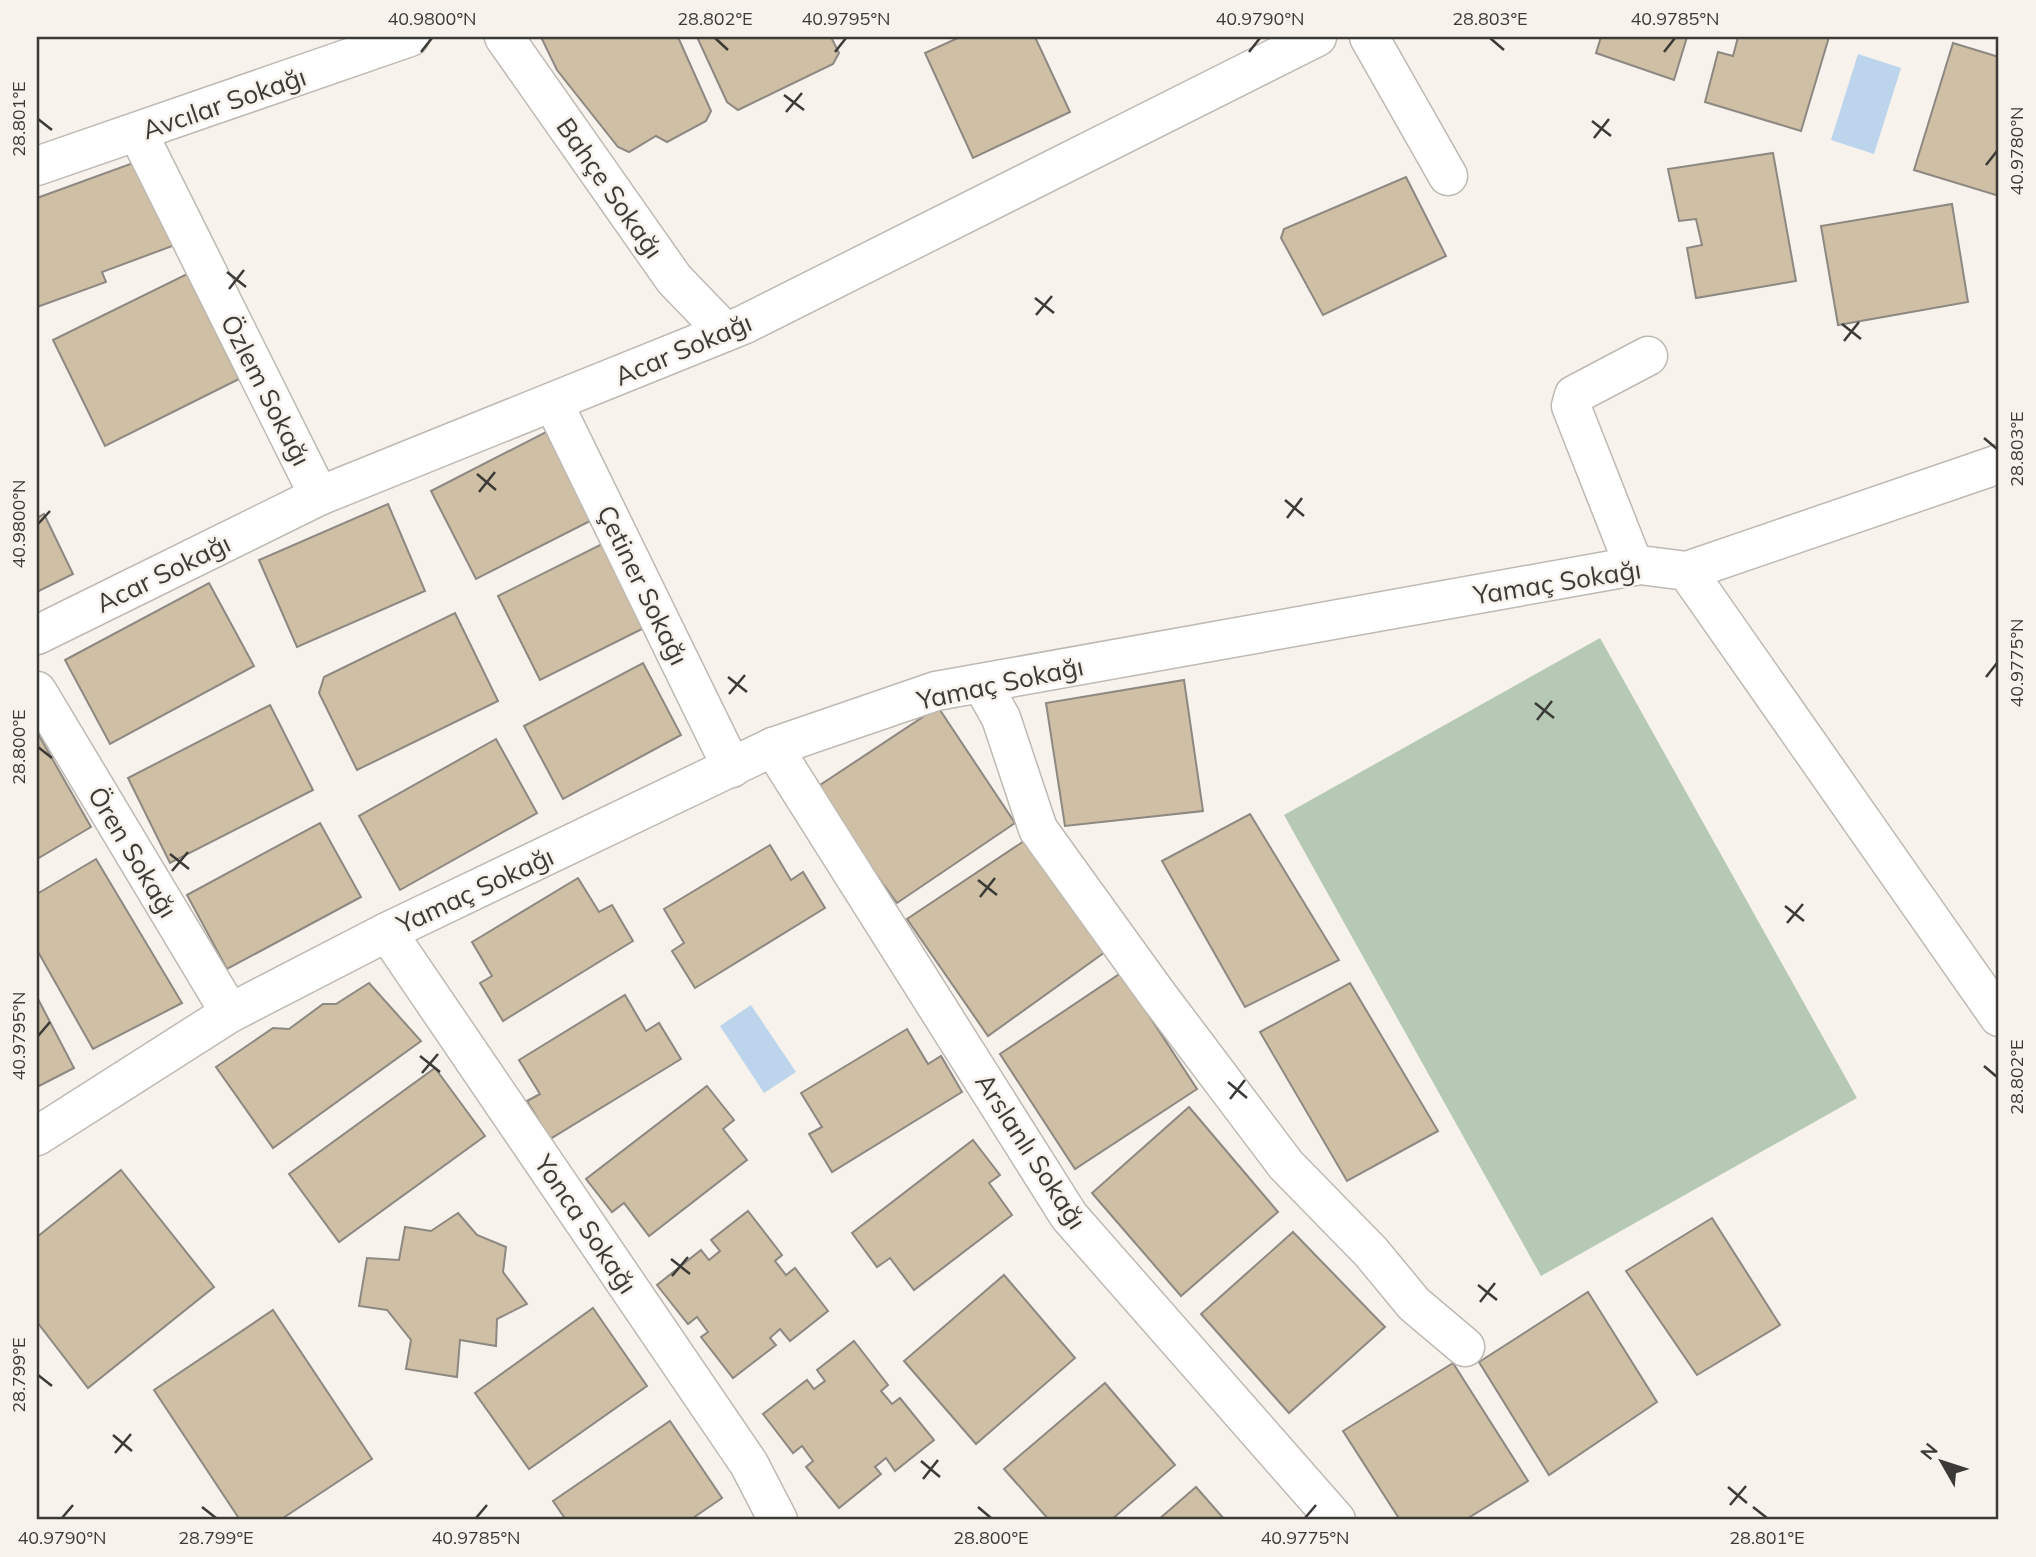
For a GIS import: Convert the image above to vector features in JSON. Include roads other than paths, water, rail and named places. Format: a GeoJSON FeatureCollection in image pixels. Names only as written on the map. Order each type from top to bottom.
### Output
{"type":"FeatureCollection","features":[{"type":"Feature","properties":{"kind":"street","name":"Avcılar Sokağı"},"geometry":{"type":"LineString","coordinates":[[37,166],[410,37]]}},
{"type":"Feature","properties":{"kind":"street","name":"Bahçe Sokağı"},"geometry":{"type":"LineString","coordinates":[[504,37],[674,279],[725,332]]}},
{"type":"Feature","properties":{"kind":"street","name":"Acar Sokağı"},"geometry":{"type":"LineString","coordinates":[[37,635],[319,496],[725,332],[1318,37]]}},
{"type":"Feature","properties":{"kind":"street"},"geometry":{"type":"LineString","coordinates":[[1369,37],[1448,176]]}},
{"type":"Feature","properties":{"kind":"street","name":"Özlem Sokağı"},"geometry":{"type":"LineString","coordinates":[[138,133],[319,496]]}},
{"type":"Feature","properties":{"kind":"street"},"geometry":{"type":"LineString","coordinates":[[1634,566],[1571,406],[1574,395],[1648,356]]}},
{"type":"Feature","properties":{"kind":"street","name":"Çetiner Sokağı"},"geometry":{"type":"LineString","coordinates":[[553,402],[732,768]]}},
{"type":"Feature","properties":{"kind":"street","name":"Yamaç Sokağı"},"geometry":{"type":"LineString","coordinates":[[37,1136],[230,1013],[387,932],[773,747],[936,691],[1634,566],[1687,571],[1999,464]]}},
{"type":"Feature","properties":{"kind":"street"},"geometry":{"type":"LineString","coordinates":[[1687,571],[1999,1017]]}},
{"type":"Feature","properties":{"kind":"street"},"geometry":{"type":"LineString","coordinates":[[982,684],[1001,718],[1038,829],[1149,983],[1286,1165],[1371,1252],[1414,1304],[1465,1347]]}},
{"type":"Feature","properties":{"kind":"street","name":"Ören Sokağı"},"geometry":{"type":"LineString","coordinates":[[37,691],[230,1013]]}},
{"type":"Feature","properties":{"kind":"street","name":"Arslanlı Sokağı"},"geometry":{"type":"LineString","coordinates":[[773,747],[1069,1216],[1336,1520]]}},
{"type":"Feature","properties":{"kind":"street","name":"Yonca Sokağı"},"geometry":{"type":"LineString","coordinates":[[387,932],[749,1464],[778,1520]]}},
{"type":"Feature","properties":{"kind":"water"},"geometry":{"type":"Polygon","coordinates":[[[1858,54],[1901,68],[1874,154],[1831,140],[1858,54]]]}},
{"type":"Feature","properties":{"kind":"water"},"geometry":{"type":"Polygon","coordinates":[[[751,1005],[796,1072],[764,1093],[720,1026],[751,1005]]]}}]}
